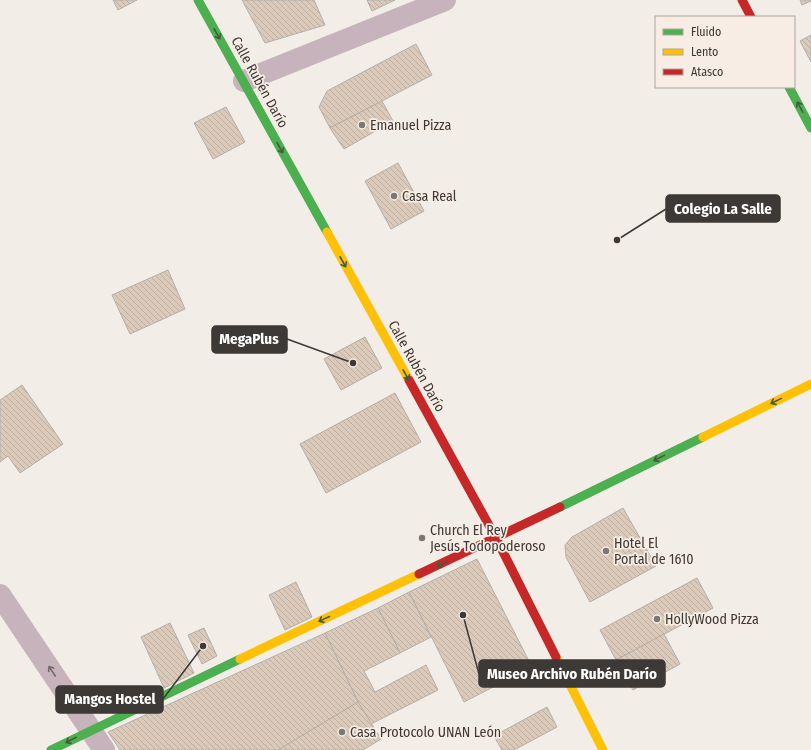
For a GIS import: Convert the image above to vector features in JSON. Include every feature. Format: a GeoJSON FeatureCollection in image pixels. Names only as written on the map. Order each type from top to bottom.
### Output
{"type":"FeatureCollection","features":[{"type":"Feature","properties":{"kind":"street","name":"Calle Rubén Darío"},"geometry":{"type":"LineString","coordinates":[[198,0],[496,538],[603,750]]}},
{"type":"Feature","properties":{"kind":"street"},"geometry":{"type":"LineString","coordinates":[[244,81],[445,0]]}},
{"type":"Feature","properties":{"kind":"street"},"geometry":{"type":"LineString","coordinates":[[742,0],[750,16]]}},
{"type":"Feature","properties":{"kind":"street"},"geometry":{"type":"LineString","coordinates":[[790,88],[811,128]]}},
{"type":"Feature","properties":{"kind":"street"},"geometry":{"type":"LineString","coordinates":[[51,750],[496,538],[811,384]]}},
{"type":"Feature","properties":{"kind":"street"},"geometry":{"type":"LineString","coordinates":[[0,595],[104,750]]}},
{"type":"Feature","properties":{"kind":"building"},"geometry":{"type":"Polygon","coordinates":[[[113,0],[137,0],[118,10],[113,0]]]}},
{"type":"Feature","properties":{"kind":"building"},"geometry":{"type":"Polygon","coordinates":[[[242,0],[314,0],[325,25],[265,43],[242,0]]]}},
{"type":"Feature","properties":{"kind":"building"},"geometry":{"type":"Polygon","coordinates":[[[367,0],[395,0],[372,11],[367,0]]]}},
{"type":"Feature","properties":{"kind":"building"},"geometry":{"type":"Polygon","coordinates":[[[800,0],[811,0],[811,1],[802,5],[800,0]]]}},
{"type":"Feature","properties":{"kind":"building"},"geometry":{"type":"Polygon","coordinates":[[[811,35],[811,62],[800,41],[811,35]]]}},
{"type":"Feature","properties":{"kind":"building"},"geometry":{"type":"Polygon","coordinates":[[[416,44],[432,75],[330,128],[319,107],[327,91],[416,44]]]}},
{"type":"Feature","properties":{"kind":"building","name":"Emanuel Pizza"},"geometry":{"type":"Polygon","coordinates":[[[382,101],[393,121],[344,149],[330,128],[382,101]]]}},
{"type":"Feature","properties":{"kind":"building"},"geometry":{"type":"Polygon","coordinates":[[[226,107],[245,142],[213,159],[194,123],[226,107]]]}},
{"type":"Feature","properties":{"kind":"building","name":"Casa Real"},"geometry":{"type":"Polygon","coordinates":[[[398,163],[424,211],[391,229],[365,181],[398,163]]]}},
{"type":"Feature","properties":{"kind":"building"},"geometry":{"type":"Polygon","coordinates":[[[168,270],[185,309],[130,334],[112,295],[168,270]]]}},
{"type":"Feature","properties":{"kind":"building"},"geometry":{"type":"Polygon","coordinates":[[[365,337],[382,368],[341,390],[324,359],[365,337]]]}},
{"type":"Feature","properties":{"kind":"building"},"geometry":{"type":"Polygon","coordinates":[[[22,385],[63,444],[20,473],[8,456],[0,462],[0,400],[22,385]]]}},
{"type":"Feature","properties":{"kind":"building"},"geometry":{"type":"Polygon","coordinates":[[[395,393],[421,442],[326,493],[300,444],[395,393]]]}},
{"type":"Feature","properties":{"kind":"building","name":"Hotel El Portal de 1610"},"geometry":{"type":"Polygon","coordinates":[[[623,508],[656,566],[590,602],[566,557],[565,545],[572,537],[623,508]]]}},
{"type":"Feature","properties":{"kind":"building"},"geometry":{"type":"Polygon","coordinates":[[[477,559],[532,667],[464,702],[409,592],[477,559]]]}},
{"type":"Feature","properties":{"kind":"building","name":"HollyWood Pizza"},"geometry":{"type":"Polygon","coordinates":[[[697,578],[713,608],[616,660],[600,630],[697,578]]]}},
{"type":"Feature","properties":{"kind":"building"},"geometry":{"type":"Polygon","coordinates":[[[296,582],[312,617],[285,630],[269,595],[296,582]]]}},
{"type":"Feature","properties":{"kind":"building"},"geometry":{"type":"Polygon","coordinates":[[[409,592],[431,637],[400,653],[378,608],[409,592]]]}},
{"type":"Feature","properties":{"kind":"building"},"geometry":{"type":"Polygon","coordinates":[[[378,608],[400,653],[364,671],[375,692],[426,665],[438,690],[371,724],[358,702],[325,633],[378,608]]]}},
{"type":"Feature","properties":{"kind":"building"},"geometry":{"type":"Polygon","coordinates":[[[170,623],[194,673],[164,688],[141,637],[170,623]]]}},
{"type":"Feature","properties":{"kind":"building"},"geometry":{"type":"Polygon","coordinates":[[[204,628],[217,656],[202,664],[188,635],[204,628]]]}},
{"type":"Feature","properties":{"kind":"building"},"geometry":{"type":"Polygon","coordinates":[[[325,633],[358,702],[278,750],[120,750],[108,732],[325,633]]]}},
{"type":"Feature","properties":{"kind":"building"},"geometry":{"type":"Polygon","coordinates":[[[664,634],[680,664],[633,690],[616,660],[664,634]]]}},
{"type":"Feature","properties":{"kind":"building","name":"Casa Protocolo UNAN León"},"geometry":{"type":"Polygon","coordinates":[[[358,702],[381,739],[363,750],[278,750],[358,702]]]}},
{"type":"Feature","properties":{"kind":"building"},"geometry":{"type":"Polygon","coordinates":[[[547,707],[557,727],[514,750],[502,750],[494,736],[547,707]]]}},
{"type":"Feature","properties":{"kind":"traffic: fast"},"geometry":{"type":"LineString","coordinates":[[198,0],[327,232]]}},
{"type":"Feature","properties":{"kind":"traffic: fast"},"geometry":{"type":"LineString","coordinates":[[790,88],[811,128]]}},
{"type":"Feature","properties":{"kind":"traffic: fast"},"geometry":{"type":"LineString","coordinates":[[560,507],[703,437]]}},
{"type":"Feature","properties":{"kind":"traffic: fast"},"geometry":{"type":"LineString","coordinates":[[51,750],[240,659]]}},
{"type":"Feature","properties":{"kind":"traffic: slow"},"geometry":{"type":"LineString","coordinates":[[327,232],[409,380]]}},
{"type":"Feature","properties":{"kind":"traffic: slow"},"geometry":{"type":"LineString","coordinates":[[703,437],[811,384]]}},
{"type":"Feature","properties":{"kind":"traffic: slow"},"geometry":{"type":"LineString","coordinates":[[240,659],[419,574]]}},
{"type":"Feature","properties":{"kind":"traffic: slow"},"geometry":{"type":"LineString","coordinates":[[556,657],[603,750]]}},
{"type":"Feature","properties":{"kind":"traffic: jam"},"geometry":{"type":"LineString","coordinates":[[742,0],[750,16]]}},
{"type":"Feature","properties":{"kind":"traffic: jam"},"geometry":{"type":"LineString","coordinates":[[409,380],[496,538],[556,657]]}},
{"type":"Feature","properties":{"kind":"traffic: jam"},"geometry":{"type":"LineString","coordinates":[[419,574],[560,507]]}},
{"type":"Feature","properties":{"kind":"place","name":"Emanuel Pizza"},"geometry":{"type":"Point","coordinates":[362,125]}},
{"type":"Feature","properties":{"kind":"place","name":"Casa Real"},"geometry":{"type":"Point","coordinates":[394,196]}},
{"type":"Feature","properties":{"kind":"place","name":"Colegio La Salle"},"geometry":{"type":"Point","coordinates":[617,240]}},
{"type":"Feature","properties":{"kind":"place","name":"MegaPlus"},"geometry":{"type":"Point","coordinates":[353,363]}},
{"type":"Feature","properties":{"kind":"place","name":"Church El Rey Jesús Todopoderoso"},"geometry":{"type":"Point","coordinates":[422,538]}},
{"type":"Feature","properties":{"kind":"place","name":"Hotel El Portal de 1610"},"geometry":{"type":"Point","coordinates":[606,551]}},
{"type":"Feature","properties":{"kind":"place","name":"Museo Archivo Rubén Darío"},"geometry":{"type":"Point","coordinates":[463,615]}},
{"type":"Feature","properties":{"kind":"place","name":"HollyWood Pizza"},"geometry":{"type":"Point","coordinates":[657,619]}},
{"type":"Feature","properties":{"kind":"place","name":"Mangos Hostel"},"geometry":{"type":"Point","coordinates":[203,646]}},
{"type":"Feature","properties":{"kind":"place","name":"Casa Protocolo UNAN León"},"geometry":{"type":"Point","coordinates":[342,732]}}]}
